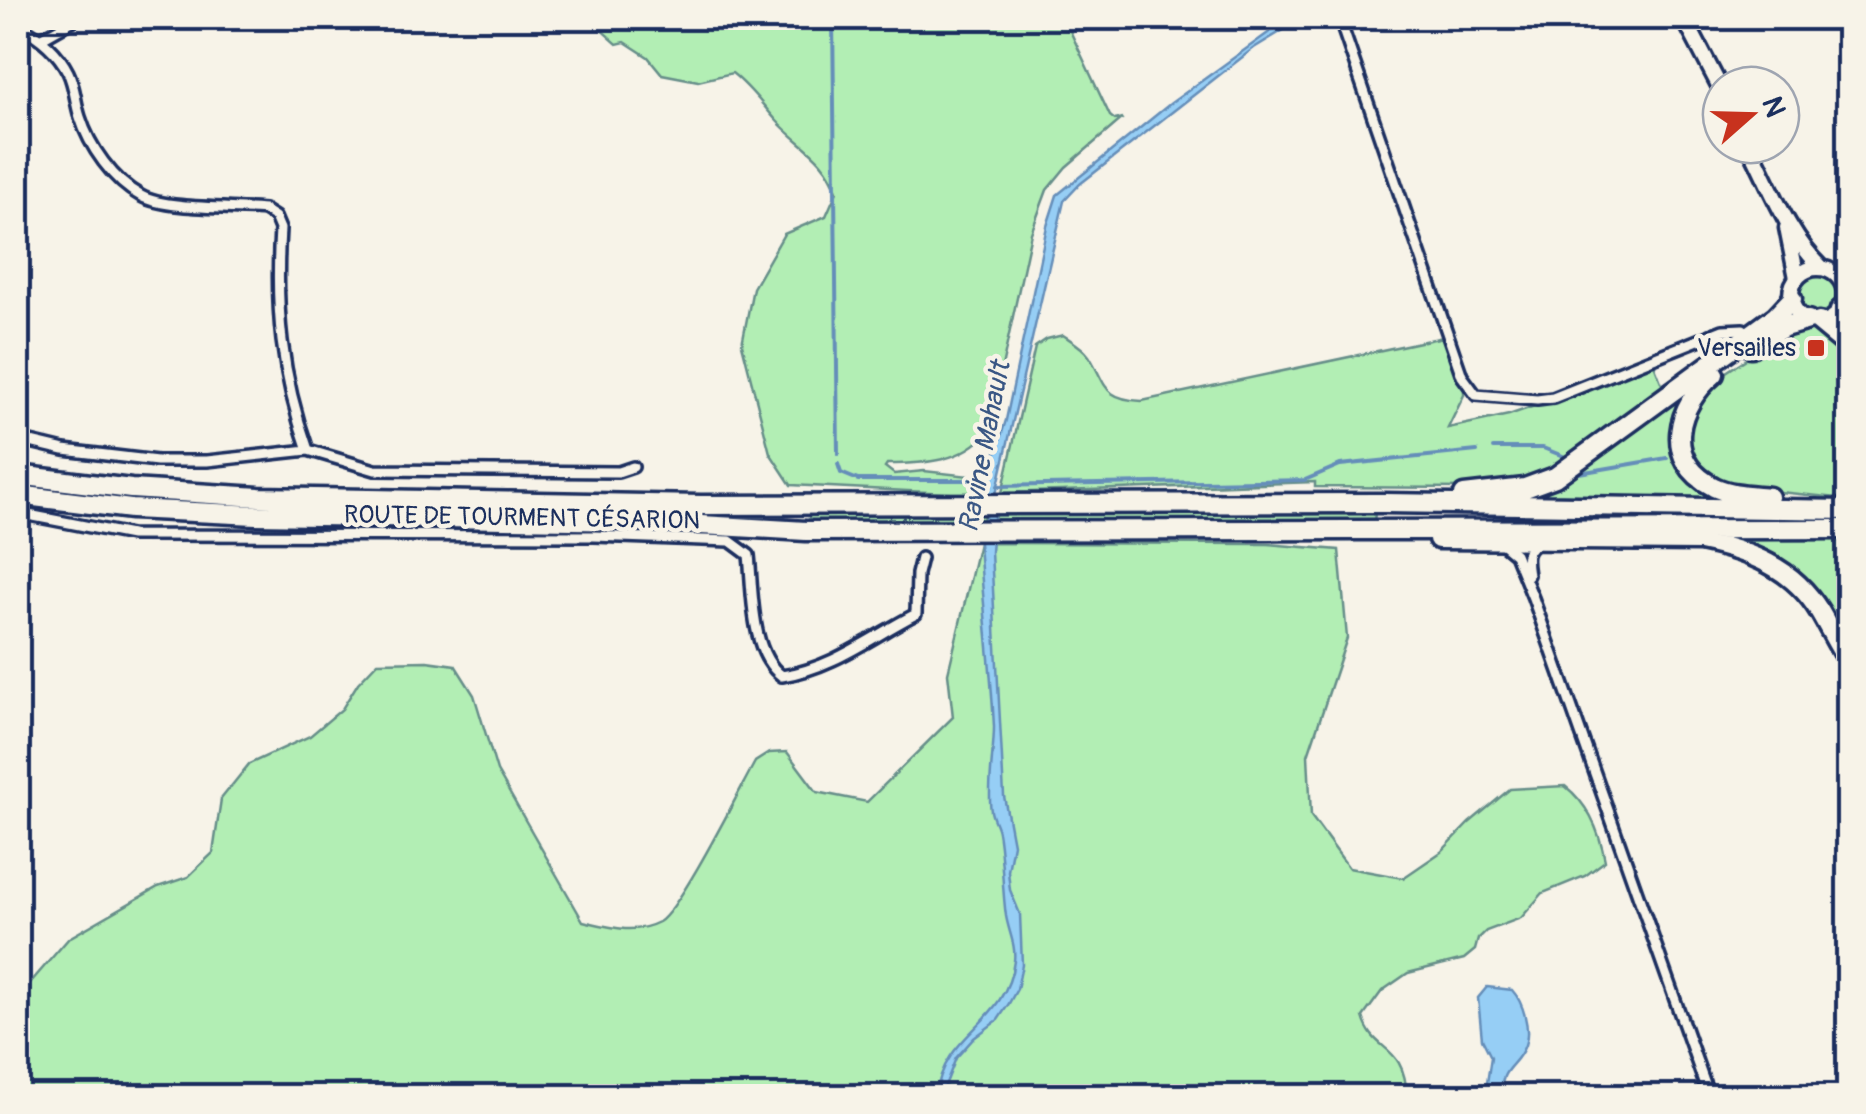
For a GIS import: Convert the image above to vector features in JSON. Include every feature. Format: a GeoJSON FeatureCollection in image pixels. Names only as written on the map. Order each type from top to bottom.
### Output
{"type":"FeatureCollection","features":[{"type":"Feature","properties":{"kind":"highway"},"geometry":{"type":"LineString","coordinates":[[1845,298],[1848,328]]}},
{"type":"Feature","properties":{"kind":"highway"},"geometry":{"type":"LineString","coordinates":[[1384,503],[1526,488],[1547,481],[1750,335],[1792,299]]}},
{"type":"Feature","properties":{"kind":"highway"},"geometry":{"type":"LineString","coordinates":[[1848,346],[1814,321],[1796,322],[1773,334],[1698,388],[1682,418],[1680,442],[1695,472],[1721,490],[1848,510]]}},
{"type":"Feature","properties":{"kind":"highway"},"geometry":{"type":"LineString","coordinates":[[18,475],[132,489],[259,497],[701,504],[1384,503],[1848,510]]}},
{"type":"Feature","properties":{"kind":"highway"},"geometry":{"type":"LineString","coordinates":[[18,495],[131,510],[632,522],[806,531],[1848,529]]}},
{"type":"Feature","properties":{"kind":"highway"},"geometry":{"type":"LineString","coordinates":[[1227,530],[1474,541],[1700,541],[1756,556],[1789,576],[1806,592],[1848,662]]}},
{"type":"Feature","properties":{"kind":"highway"},"geometry":{"type":"LineString","coordinates":[[1848,600],[1848,631]]}},
{"type":"Feature","properties":{"kind":"main road"},"geometry":{"type":"LineString","coordinates":[[1684,18],[1708,65]]}},
{"type":"Feature","properties":{"kind":"main road"},"geometry":{"type":"LineString","coordinates":[[1759,165],[1806,251],[1822,268]]}},
{"type":"Feature","properties":{"kind":"main road"},"geometry":{"type":"LineString","coordinates":[[1781,208],[1797,278],[1792,299],[1798,313],[1814,321],[1831,318],[1845,298],[1843,276],[1811,268],[1797,278]]}},
{"type":"Feature","properties":{"kind":"street"},"geometry":{"type":"LineString","coordinates":[[40,39],[77,18]]}},
{"type":"Feature","properties":{"kind":"street"},"geometry":{"type":"LineString","coordinates":[[1340,18],[1457,363],[1472,392],[1483,397],[1545,400],[1723,330],[1742,330],[1750,335]]}},
{"type":"Feature","properties":{"kind":"street"},"geometry":{"type":"LineString","coordinates":[[18,25],[55,52],[68,73],[78,113],[92,145],[116,175],[140,196],[168,204],[264,210],[275,217],[280,229],[280,339],[291,397],[308,450]]}},
{"type":"Feature","properties":{"kind":"street"},"geometry":{"type":"LineString","coordinates":[[18,439],[80,452],[184,462],[308,450],[375,470],[618,472],[633,467]]}},
{"type":"Feature","properties":{"kind":"street","name":"ROUTE DE TOURMENT CÉSARION"},"geometry":{"type":"LineString","coordinates":[[18,513],[131,535],[576,536],[730,541],[748,555],[762,645],[772,668],[782,676],[802,673],[843,657],[916,614],[916,574],[921,558]]}},
{"type":"Feature","properties":{"kind":"street"},"geometry":{"type":"LineString","coordinates":[[1532,598],[1526,554],[1530,546],[1543,540]]}},
{"type":"Feature","properties":{"kind":"street"},"geometry":{"type":"LineString","coordinates":[[1474,541],[1504,544],[1511,550],[1532,598],[1709,1096]]}},
{"type":"Feature","properties":{"kind":"green space"},"geometry":{"type":"Polygon","coordinates":[[[588,18],[1064,18],[1110,116],[1115,120],[1123,118],[1066,167],[1047,190],[1031,233],[988,432],[955,455],[885,467],[894,474],[924,471],[988,478],[986,495],[791,485],[770,453],[742,344],[753,288],[784,234],[826,216],[837,191],[832,179],[818,159],[732,73],[698,81],[662,74],[648,57],[625,42],[617,44],[588,18]]]}},
{"type":"Feature","properties":{"kind":"green space"},"geometry":{"type":"Polygon","coordinates":[[[1819,273],[1834,280],[1841,295],[1834,310],[1819,317],[1804,310],[1797,295],[1804,280],[1819,273]]]}},
{"type":"Feature","properties":{"kind":"green space"},"geometry":{"type":"Polygon","coordinates":[[[1810,330],[1832,340],[1848,358],[1848,499],[1729,487],[1704,477],[1687,450],[1691,404],[1720,376],[1783,335],[1810,330]]]}},
{"type":"Feature","properties":{"kind":"green space"},"geometry":{"type":"Polygon","coordinates":[[[1063,335],[1087,353],[1112,394],[1129,400],[1142,401],[1448,336],[1464,382],[1464,395],[1448,428],[1509,415],[1654,364],[1665,392],[1579,454],[1534,480],[1475,488],[1315,487],[1315,482],[1002,493],[1035,347],[1063,335]]]}},
{"type":"Feature","properties":{"kind":"green space"},"geometry":{"type":"Polygon","coordinates":[[[1682,394],[1673,428],[1685,471],[1711,498],[1534,495],[1533,493],[1682,394]]]}},
{"type":"Feature","properties":{"kind":"green space"},"geometry":{"type":"Polygon","coordinates":[[[984,510],[983,527],[812,524],[808,515],[984,510]]]}},
{"type":"Feature","properties":{"kind":"green space"},"geometry":{"type":"Polygon","coordinates":[[[996,510],[1375,512],[1374,523],[993,527],[996,510]]]}},
{"type":"Feature","properties":{"kind":"green space"},"geometry":{"type":"Polygon","coordinates":[[[1706,537],[1848,539],[1848,580],[1839,602],[1841,635],[1808,590],[1706,537]]]}},
{"type":"Feature","properties":{"kind":"green space"},"geometry":{"type":"Polygon","coordinates":[[[979,543],[1267,544],[1339,550],[1347,638],[1308,755],[1311,816],[1349,868],[1403,878],[1441,852],[1510,789],[1565,786],[1592,819],[1605,861],[1585,876],[1543,893],[1521,918],[1486,931],[1475,950],[1464,959],[1408,973],[1382,991],[1363,1017],[1374,1038],[1395,1057],[1405,1078],[1407,1096],[18,1096],[18,997],[69,938],[158,887],[188,877],[213,853],[221,799],[249,764],[310,736],[342,709],[358,683],[378,662],[455,665],[474,695],[497,771],[583,921],[621,929],[640,928],[659,922],[680,896],[755,762],[769,753],[787,752],[817,792],[867,802],[953,717],[948,673],[979,543]]]}},
{"type":"Feature","properties":{"kind":"water"},"geometry":{"type":"Polygon","coordinates":[[[1289,18],[1303,18],[1254,48],[1080,184],[1064,201],[996,494],[991,552],[1004,796],[1013,844],[1008,871],[1010,890],[1020,914],[1022,965],[1017,989],[1008,1005],[998,1020],[956,1058],[941,1096],[936,1096],[950,1056],[1000,1000],[1014,961],[1000,843],[990,802],[994,727],[979,543],[988,478],[1006,420],[1057,195],[1171,103],[1289,18]]]}},
{"type":"Feature","properties":{"kind":"water"},"geometry":{"type":"Polygon","coordinates":[[[1487,987],[1512,990],[1525,1016],[1527,1039],[1503,1079],[1502,1096],[1485,1096],[1491,1057],[1482,1039],[1478,998],[1487,987]]]}},
{"type":"Feature","properties":{"kind":"waterway"},"geometry":{"type":"LineString","coordinates":[[833,18],[838,454]]}},
{"type":"Feature","properties":{"kind":"waterway"},"geometry":{"type":"LineString","coordinates":[[1493,448],[1543,448],[1563,456]]}},
{"type":"Feature","properties":{"kind":"waterway","name":"Ravine Mahault"},"geometry":{"type":"LineString","coordinates":[[998,486],[1305,480],[1340,465],[1477,451]]}},
{"type":"Feature","properties":{"kind":"waterway"},"geometry":{"type":"LineString","coordinates":[[1579,473],[1667,458]]}},
{"type":"Feature","properties":{"kind":"waterway","name":"Ravine Mahault"},"geometry":{"type":"LineString","coordinates":[[838,464],[841,473],[858,480],[990,480]]}},
{"type":"Feature","properties":{"kind":"place","name":"Versailles"},"geometry":{"type":"Point","coordinates":[1816,348]}}]}
